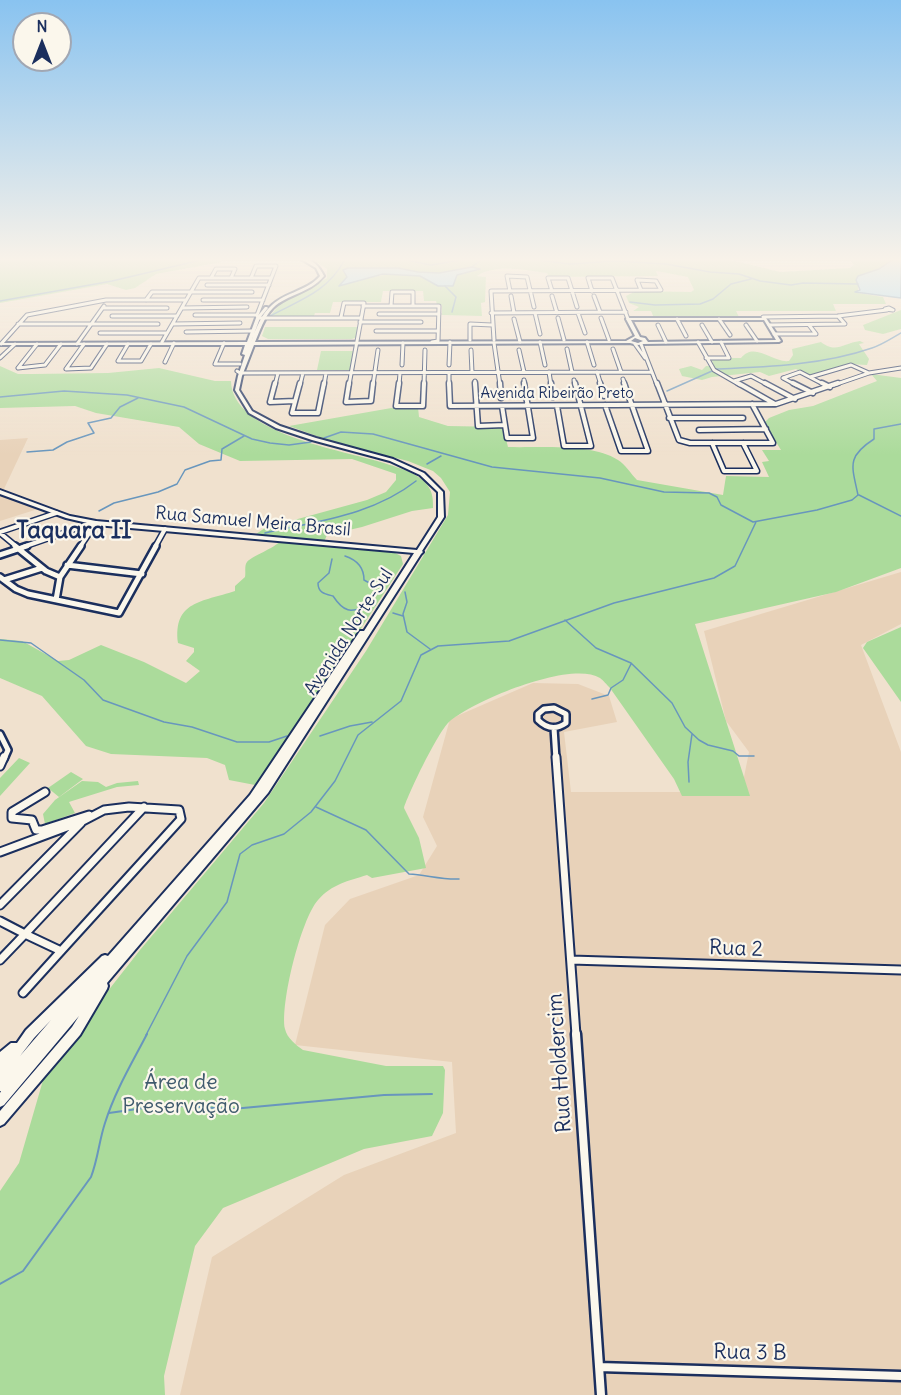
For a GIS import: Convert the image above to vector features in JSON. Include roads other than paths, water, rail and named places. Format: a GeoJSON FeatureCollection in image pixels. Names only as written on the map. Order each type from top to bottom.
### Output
{"type":"FeatureCollection","features":[{"type":"Feature","properties":{"kind":"main road","name":"Avenida Norte-Sul"},"geometry":{"type":"LineString","coordinates":[[239,369],[251,341],[255,324]]}},
{"type":"Feature","properties":{"kind":"main road","name":"Avenida Norte-Sul"},"geometry":{"type":"LineString","coordinates":[[0,1086],[118,962],[270,784],[416,553],[439,509],[438,497],[430,484],[418,475],[401,467],[288,433],[261,421],[248,411],[237,399],[233,386],[251,341],[261,324]]}},
{"type":"Feature","properties":{"kind":"main road"},"geometry":{"type":"LineString","coordinates":[[629,324],[632,339]]}},
{"type":"Feature","properties":{"kind":"main road"},"geometry":{"type":"LineString","coordinates":[[1,343],[174,344],[251,341],[455,342],[632,339],[641,343],[779,341],[769,325]]}},
{"type":"Feature","properties":{"kind":"main road"},"geometry":{"type":"LineString","coordinates":[[519,341],[587,342],[632,339],[641,343]]}},
{"type":"Feature","properties":{"kind":"main road"},"geometry":{"type":"LineString","coordinates":[[357,342],[494,341]]}},
{"type":"Feature","properties":{"kind":"main road"},"geometry":{"type":"LineString","coordinates":[[1,343],[263,342]]}},
{"type":"Feature","properties":{"kind":"main road","name":"Rua Samuel Meira Brasil"},"geometry":{"type":"LineString","coordinates":[[0,492],[56,513],[94,523],[416,553]]}},
{"type":"Feature","properties":{"kind":"main road","name":"Avenida Norte-Sul"},"geometry":{"type":"LineString","coordinates":[[0,1101],[133,935],[261,786],[416,553]]}},
{"type":"Feature","properties":{"kind":"main road"},"geometry":{"type":"LineString","coordinates":[[0,1059],[30,1034],[133,935]]}},
{"type":"Feature","properties":{"kind":"main road"},"geometry":{"type":"LineString","coordinates":[[0,1120],[75,1031],[118,962]]}},
{"type":"Feature","properties":{"kind":"main road"},"geometry":{"type":"LineString","coordinates":[[42,1022],[53,1014],[67,1017],[75,1022],[75,1026],[61,1048]]}},
{"type":"Feature","properties":{"kind":"main road"},"geometry":{"type":"LineString","coordinates":[[0,1072],[30,1034]]}},
{"type":"Feature","properties":{"kind":"street"},"geometry":{"type":"LineString","coordinates":[[1,343],[18,324]]}},
{"type":"Feature","properties":{"kind":"street"},"geometry":{"type":"LineString","coordinates":[[91,324],[66,369],[91,368],[107,344]]}},
{"type":"Feature","properties":{"kind":"street"},"geometry":{"type":"LineString","coordinates":[[162,342],[173,324]]}},
{"type":"Feature","properties":{"kind":"street"},"geometry":{"type":"LineString","coordinates":[[360,324],[346,402],[371,401],[378,350]]}},
{"type":"Feature","properties":{"kind":"street"},"geometry":{"type":"LineString","coordinates":[[435,341],[438,324]]}},
{"type":"Feature","properties":{"kind":"street"},"geometry":{"type":"LineString","coordinates":[[470,324],[470,340]]}},
{"type":"Feature","properties":{"kind":"street"},"geometry":{"type":"LineString","coordinates":[[472,324],[492,325],[500,372],[501,398]]}},
{"type":"Feature","properties":{"kind":"street"},"geometry":{"type":"LineString","coordinates":[[515,324],[519,341]]}},
{"type":"Feature","properties":{"kind":"street"},"geometry":{"type":"LineString","coordinates":[[538,324],[540,334]]}},
{"type":"Feature","properties":{"kind":"street"},"geometry":{"type":"LineString","coordinates":[[560,324],[564,340]]}},
{"type":"Feature","properties":{"kind":"street"},"geometry":{"type":"LineString","coordinates":[[582,324],[585,333]]}},
{"type":"Feature","properties":{"kind":"street"},"geometry":{"type":"LineString","coordinates":[[603,324],[609,340]]}},
{"type":"Feature","properties":{"kind":"street"},"geometry":{"type":"LineString","coordinates":[[680,324],[686,336]]}},
{"type":"Feature","properties":{"kind":"street"},"geometry":{"type":"LineString","coordinates":[[723,324],[730,335]]}},
{"type":"Feature","properties":{"kind":"street"},"geometry":{"type":"LineString","coordinates":[[769,325],[841,324]]}},
{"type":"Feature","properties":{"kind":"street"},"geometry":{"type":"LineString","coordinates":[[658,325],[666,342]]}},
{"type":"Feature","properties":{"kind":"street"},"geometry":{"type":"LineString","coordinates":[[702,325],[712,342]]}},
{"type":"Feature","properties":{"kind":"street"},"geometry":{"type":"LineString","coordinates":[[746,325],[757,341]]}},
{"type":"Feature","properties":{"kind":"street"},"geometry":{"type":"LineString","coordinates":[[774,334],[816,334],[809,325]]}},
{"type":"Feature","properties":{"kind":"street"},"geometry":{"type":"LineString","coordinates":[[376,331],[438,331]]}},
{"type":"Feature","properties":{"kind":"street"},"geometry":{"type":"LineString","coordinates":[[186,332],[251,341]]}},
{"type":"Feature","properties":{"kind":"street"},"geometry":{"type":"LineString","coordinates":[[100,333],[167,333]]}},
{"type":"Feature","properties":{"kind":"street"},"geometry":{"type":"LineString","coordinates":[[449,365],[455,342]]}},
{"type":"Feature","properties":{"kind":"street"},"geometry":{"type":"LineString","coordinates":[[540,342],[546,365]]}},
{"type":"Feature","properties":{"kind":"street"},"geometry":{"type":"LineString","coordinates":[[587,342],[594,365]]}},
{"type":"Feature","properties":{"kind":"street"},"geometry":{"type":"LineString","coordinates":[[698,342],[714,370],[776,404]]}},
{"type":"Feature","properties":{"kind":"street"},"geometry":{"type":"LineString","coordinates":[[706,358],[729,358],[721,342]]}},
{"type":"Feature","properties":{"kind":"street"},"geometry":{"type":"LineString","coordinates":[[224,343],[215,364],[278,373],[651,372]]}},
{"type":"Feature","properties":{"kind":"street"},"geometry":{"type":"LineString","coordinates":[[402,365],[403,343]]}},
{"type":"Feature","properties":{"kind":"street"},"geometry":{"type":"LineString","coordinates":[[641,343],[663,405],[679,440],[712,443],[772,442],[752,404],[776,404],[868,373],[901,368]]}},
{"type":"Feature","properties":{"kind":"street"},"geometry":{"type":"LineString","coordinates":[[0,358],[15,344]]}},
{"type":"Feature","properties":{"kind":"street"},"geometry":{"type":"LineString","coordinates":[[37,344],[18,368],[45,365],[61,344]]}},
{"type":"Feature","properties":{"kind":"street"},"geometry":{"type":"LineString","coordinates":[[128,344],[118,361],[141,361],[151,344]]}},
{"type":"Feature","properties":{"kind":"street"},"geometry":{"type":"LineString","coordinates":[[165,362],[174,344]]}},
{"type":"Feature","properties":{"kind":"street"},"geometry":{"type":"LineString","coordinates":[[567,349],[572,372]]}},
{"type":"Feature","properties":{"kind":"street"},"geometry":{"type":"LineString","coordinates":[[613,349],[621,372]]}},
{"type":"Feature","properties":{"kind":"street"},"geometry":{"type":"LineString","coordinates":[[400,373],[396,406],[423,406],[425,350]]}},
{"type":"Feature","properties":{"kind":"street"},"geometry":{"type":"LineString","coordinates":[[471,350],[472,372]]}},
{"type":"Feature","properties":{"kind":"street"},"geometry":{"type":"LineString","coordinates":[[519,350],[524,372]]}},
{"type":"Feature","properties":{"kind":"street"},"geometry":{"type":"LineString","coordinates":[[810,377],[851,365],[868,373]]}},
{"type":"Feature","properties":{"kind":"street"},"geometry":{"type":"LineString","coordinates":[[549,372],[553,398]]}},
{"type":"Feature","properties":{"kind":"street"},"geometry":{"type":"LineString","coordinates":[[597,372],[604,396]]}},
{"type":"Feature","properties":{"kind":"street"},"geometry":{"type":"LineString","coordinates":[[813,393],[783,378],[800,372],[830,387]]}},
{"type":"Feature","properties":{"kind":"street"},"geometry":{"type":"LineString","coordinates":[[278,373],[270,402],[295,401]]}},
{"type":"Feature","properties":{"kind":"street"},"geometry":{"type":"LineString","coordinates":[[303,373],[292,413],[318,412],[326,373]]}},
{"type":"Feature","properties":{"kind":"street","name":"Avenida Ribeirão Preto"},"geometry":{"type":"LineString","coordinates":[[449,373],[450,406],[752,404]]}},
{"type":"Feature","properties":{"kind":"street"},"geometry":{"type":"LineString","coordinates":[[734,381],[751,376],[795,399]]}},
{"type":"Feature","properties":{"kind":"street"},"geometry":{"type":"LineString","coordinates":[[605,405],[621,451],[648,451],[623,379]]}},
{"type":"Feature","properties":{"kind":"street"},"geometry":{"type":"LineString","coordinates":[[502,406],[507,438],[533,438],[524,380]]}},
{"type":"Feature","properties":{"kind":"street"},"geometry":{"type":"LineString","coordinates":[[557,406],[564,446],[591,446],[574,380]]}},
{"type":"Feature","properties":{"kind":"street"},"geometry":{"type":"LineString","coordinates":[[475,381],[478,426],[505,425]]}},
{"type":"Feature","properties":{"kind":"street"},"geometry":{"type":"LineString","coordinates":[[669,418],[743,418]]}},
{"type":"Feature","properties":{"kind":"street"},"geometry":{"type":"LineString","coordinates":[[699,430],[765,429]]}},
{"type":"Feature","properties":{"kind":"street"},"geometry":{"type":"LineString","coordinates":[[712,443],[724,471],[757,471],[742,442]]}},
{"type":"Feature","properties":{"kind":"street"},"geometry":{"type":"LineString","coordinates":[[56,513],[0,532],[3,541],[42,568],[60,576]]}},
{"type":"Feature","properties":{"kind":"street"},"geometry":{"type":"LineString","coordinates":[[0,555],[94,523]]}},
{"type":"Feature","properties":{"kind":"street"},"geometry":{"type":"LineString","coordinates":[[56,600],[60,576],[94,523]]}},
{"type":"Feature","properties":{"kind":"street"},"geometry":{"type":"LineString","coordinates":[[2,579],[28,594],[119,613],[165,529]]}},
{"type":"Feature","properties":{"kind":"street"},"geometry":{"type":"LineString","coordinates":[[68,565],[142,574]]}},
{"type":"Feature","properties":{"kind":"street"},"geometry":{"type":"LineString","coordinates":[[2,579],[42,568]]}},
{"type":"Feature","properties":{"kind":"street"},"geometry":{"type":"LineString","coordinates":[[554,708],[566,714],[566,723],[554,728],[544,726],[538,720],[540,711],[554,708]]}},
{"type":"Feature","properties":{"kind":"street","name":"Rua Holdercim"},"geometry":{"type":"LineString","coordinates":[[554,728],[601,1395]]}},
{"type":"Feature","properties":{"kind":"street"},"geometry":{"type":"LineString","coordinates":[[0,734],[8,750],[0,766]]}},
{"type":"Feature","properties":{"kind":"street"},"geometry":{"type":"LineString","coordinates":[[23,993],[181,819],[179,810],[145,807],[91,815],[36,830],[32,820],[12,818],[12,812],[45,792]]}},
{"type":"Feature","properties":{"kind":"street"},"geometry":{"type":"LineString","coordinates":[[0,960],[145,807]]}},
{"type":"Feature","properties":{"kind":"street"},"geometry":{"type":"LineString","coordinates":[[0,905],[91,815]]}},
{"type":"Feature","properties":{"kind":"street"},"geometry":{"type":"LineString","coordinates":[[2,854],[83,821]]}},
{"type":"Feature","properties":{"kind":"street"},"geometry":{"type":"LineString","coordinates":[[0,921],[61,951]]}},
{"type":"Feature","properties":{"kind":"street","name":"Rua 2"},"geometry":{"type":"LineString","coordinates":[[571,960],[901,970]]}},
{"type":"Feature","properties":{"kind":"street","name":"Rua 3 B"},"geometry":{"type":"LineString","coordinates":[[599,1367],[901,1376]]}},
{"type":"Feature","properties":{"kind":"waterway"},"geometry":{"type":"LineString","coordinates":[[716,369],[815,362],[876,347],[901,333]]}},
{"type":"Feature","properties":{"kind":"waterway"},"geometry":{"type":"LineString","coordinates":[[667,391],[712,371]]}},
{"type":"Feature","properties":{"kind":"waterway"},"geometry":{"type":"LineString","coordinates":[[0,397],[64,391],[127,395],[184,407],[252,439],[289,445],[311,442]]}},
{"type":"Feature","properties":{"kind":"waterway"},"geometry":{"type":"LineString","coordinates":[[27,452],[53,450],[67,442],[94,433],[88,423],[111,418],[120,407],[138,398]]}},
{"type":"Feature","properties":{"kind":"waterway"},"geometry":{"type":"LineString","coordinates":[[324,438],[341,432],[373,434],[492,467],[600,478],[664,492],[709,493],[717,497],[721,505],[753,522],[817,510],[852,500],[858,495],[853,469],[855,457],[865,445],[874,439],[874,429],[901,424]]}},
{"type":"Feature","properties":{"kind":"waterway"},"geometry":{"type":"LineString","coordinates":[[99,511],[114,503],[158,492],[177,484],[185,470],[210,461],[221,460],[222,449],[244,436]]}},
{"type":"Feature","properties":{"kind":"waterway"},"geometry":{"type":"LineString","coordinates":[[427,464],[441,456]]}},
{"type":"Feature","properties":{"kind":"waterway"},"geometry":{"type":"LineString","coordinates":[[265,533],[363,509],[382,502],[416,481]]}},
{"type":"Feature","properties":{"kind":"waterway"},"geometry":{"type":"LineString","coordinates":[[859,495],[901,516]]}},
{"type":"Feature","properties":{"kind":"waterway"},"geometry":{"type":"LineString","coordinates":[[566,621],[614,603],[714,578],[735,566],[756,522]]}},
{"type":"Feature","properties":{"kind":"waterway"},"geometry":{"type":"LineString","coordinates":[[345,556],[359,565],[363,571],[364,580],[375,586]]}},
{"type":"Feature","properties":{"kind":"waterway"},"geometry":{"type":"LineString","coordinates":[[332,559],[329,573],[318,583],[321,591],[333,596],[342,607],[347,609],[356,610],[375,605]]}},
{"type":"Feature","properties":{"kind":"waterway"},"geometry":{"type":"LineString","coordinates":[[405,592],[407,602],[403,614],[407,632],[430,649]]}},
{"type":"Feature","properties":{"kind":"waterway"},"geometry":{"type":"LineString","coordinates":[[393,613],[403,616]]}},
{"type":"Feature","properties":{"kind":"waterway"},"geometry":{"type":"LineString","coordinates":[[146,1035],[187,956],[227,902],[240,854],[252,845],[284,834],[311,812],[335,781],[358,735],[401,701],[421,655],[438,646],[509,641],[566,621]]}},
{"type":"Feature","properties":{"kind":"waterway"},"geometry":{"type":"LineString","coordinates":[[566,621],[596,648],[631,663],[672,703],[685,727],[699,740],[708,745],[733,751],[739,756],[754,756]]}},
{"type":"Feature","properties":{"kind":"waterway"},"geometry":{"type":"LineString","coordinates":[[0,640],[31,643],[84,680],[103,700],[164,722],[192,727],[237,742],[269,742],[287,736]]}},
{"type":"Feature","properties":{"kind":"waterway"},"geometry":{"type":"LineString","coordinates":[[592,699],[608,695],[611,688],[623,680],[631,664]]}},
{"type":"Feature","properties":{"kind":"waterway"},"geometry":{"type":"LineString","coordinates":[[320,736],[350,726],[372,722]]}},
{"type":"Feature","properties":{"kind":"waterway"},"geometry":{"type":"LineString","coordinates":[[689,782],[688,762],[692,734]]}},
{"type":"Feature","properties":{"kind":"waterway"},"geometry":{"type":"LineString","coordinates":[[316,807],[366,830],[409,874],[459,879]]}},
{"type":"Feature","properties":{"kind":"waterway"},"geometry":{"type":"LineString","coordinates":[[0,1284],[23,1271],[91,1177],[109,1111],[147,1034]]}},
{"type":"Feature","properties":{"kind":"waterway"},"geometry":{"type":"LineString","coordinates":[[109,1113],[165,1105],[232,1109],[384,1095],[432,1094]]}},
{"type":"Feature","properties":{"kind":"district","name":"Taquara II"},"geometry":{"type":"Point","coordinates":[74,531]}},
{"type":"Feature","properties":{"kind":"park label","name":"Área de Preservação"},"geometry":{"type":"Point","coordinates":[181,1095]}}]}
